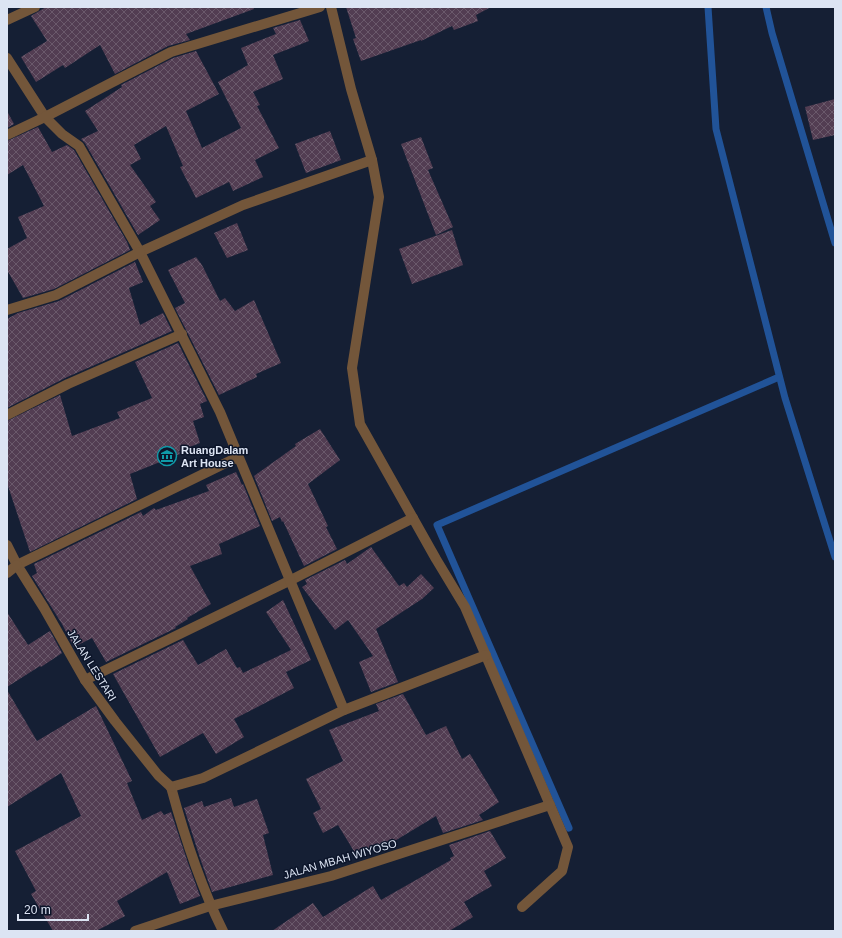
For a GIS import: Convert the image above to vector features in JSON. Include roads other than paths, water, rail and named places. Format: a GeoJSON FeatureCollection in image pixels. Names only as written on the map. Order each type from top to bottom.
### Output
{"type":"FeatureCollection","features":[{"type":"Feature","properties":{"kind":"street"},"geometry":{"type":"LineString","coordinates":[[7,20],[35,7]]}},
{"type":"Feature","properties":{"kind":"street"},"geometry":{"type":"LineString","coordinates":[[7,135],[171,52],[320,7]]}},
{"type":"Feature","properties":{"kind":"street"},"geometry":{"type":"LineString","coordinates":[[331,7],[351,89],[372,160],[379,197],[352,368],[360,424],[412,518],[465,607],[568,848],[562,871],[522,907]]}},
{"type":"Feature","properties":{"kind":"street"},"geometry":{"type":"LineString","coordinates":[[7,58],[45,117],[62,134],[79,146],[140,252],[220,412],[344,710]]}},
{"type":"Feature","properties":{"kind":"street"},"geometry":{"type":"LineString","coordinates":[[7,310],[25,306],[56,295],[140,252],[243,205],[372,160]]}},
{"type":"Feature","properties":{"kind":"street"},"geometry":{"type":"LineString","coordinates":[[7,415],[68,384],[182,334]]}},
{"type":"Feature","properties":{"kind":"street"},"geometry":{"type":"LineString","coordinates":[[7,573],[17,565],[238,457]]}},
{"type":"Feature","properties":{"kind":"street"},"geometry":{"type":"LineString","coordinates":[[85,680],[291,580],[412,518]]}},
{"type":"Feature","properties":{"kind":"street","name":"JALAN LESTARI"},"geometry":{"type":"LineString","coordinates":[[7,546],[85,680],[115,722],[158,775],[171,787]]}},
{"type":"Feature","properties":{"kind":"street"},"geometry":{"type":"LineString","coordinates":[[223,931],[210,906],[178,813],[171,787],[202,778],[344,710],[486,655]]}},
{"type":"Feature","properties":{"kind":"street","name":"JALAN MBAH WIYOSO"},"geometry":{"type":"LineString","coordinates":[[135,931],[210,906],[331,876],[550,805]]}},
{"type":"Feature","properties":{"kind":"waterway"},"geometry":{"type":"LineString","coordinates":[[708,7],[716,129],[785,398],[835,557]]}},
{"type":"Feature","properties":{"kind":"waterway"},"geometry":{"type":"LineString","coordinates":[[766,7],[772,33],[835,243]]}},
{"type":"Feature","properties":{"kind":"waterway"},"geometry":{"type":"LineString","coordinates":[[569,828],[437,525],[779,377]]}},
{"type":"Feature","properties":{"kind":"place","name":"RuangDalam Art House"},"geometry":{"type":"Point","coordinates":[167,456]}}]}
